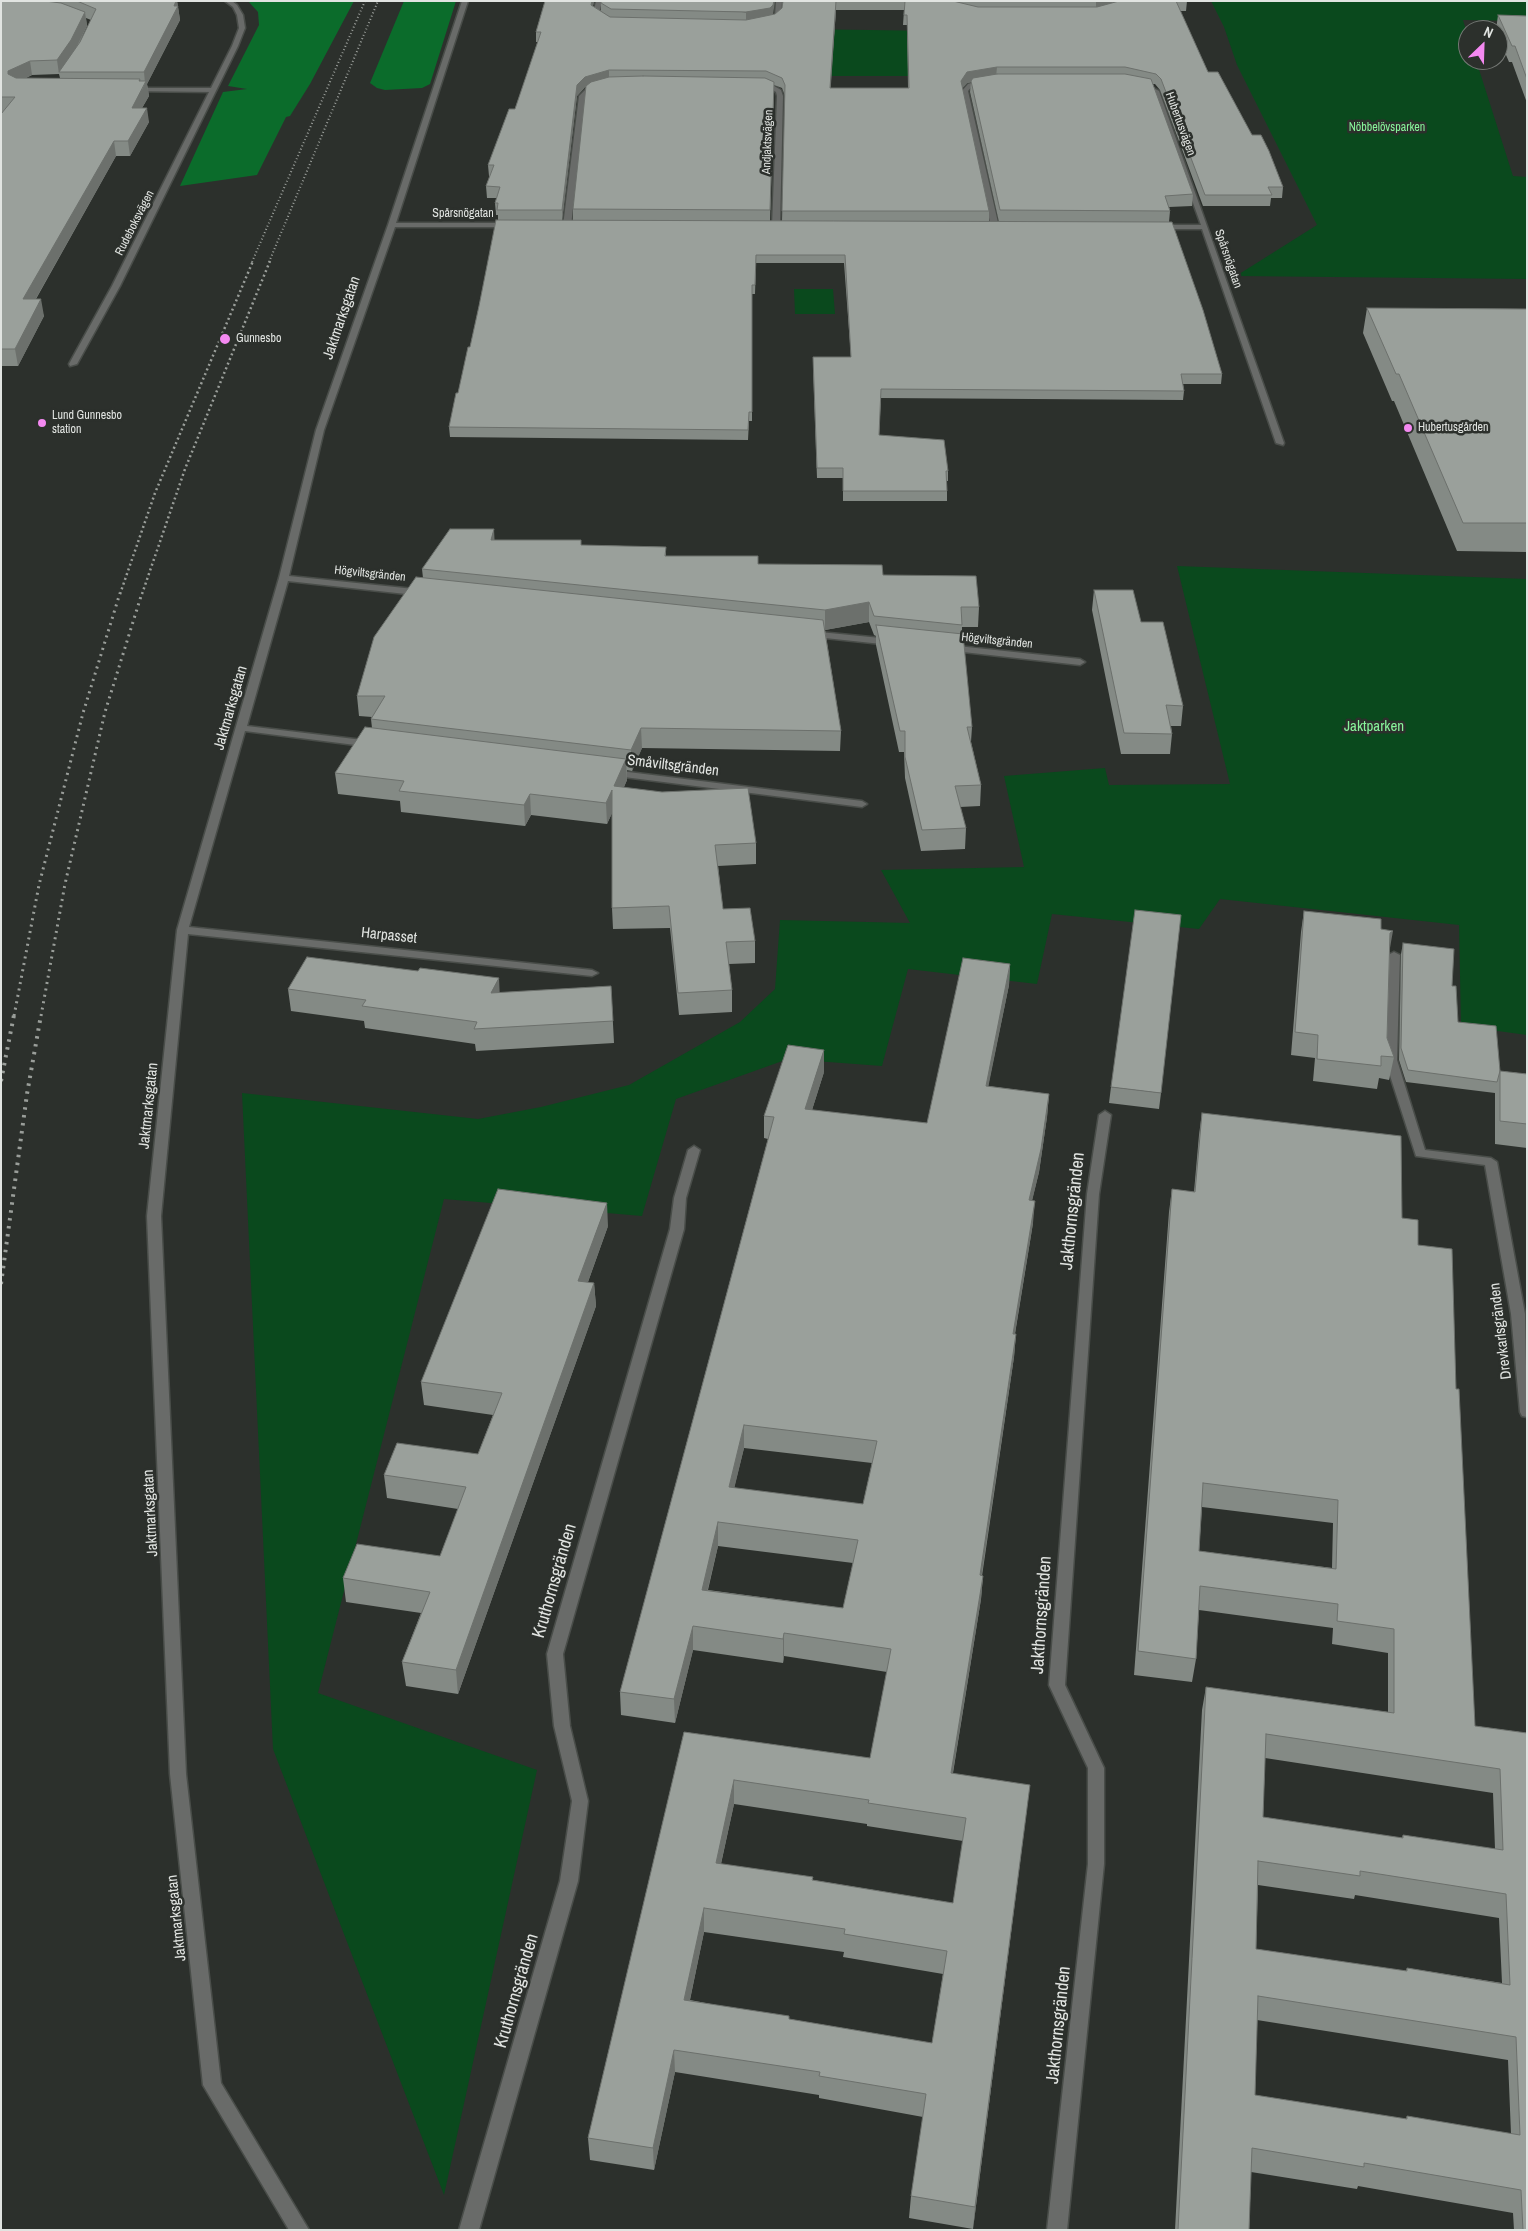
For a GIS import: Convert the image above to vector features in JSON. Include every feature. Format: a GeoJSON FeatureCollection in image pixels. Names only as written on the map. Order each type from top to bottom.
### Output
{"type":"FeatureCollection","features":[{"type":"Feature","properties":{"kind":"street","name":"Rudeboksvägen"},"geometry":{"type":"LineString","coordinates":[[73,364],[116,286],[242,28],[240,15],[235,6],[228,1]]}},
{"type":"Feature","properties":{"kind":"street","name":"Jaktmarksgatan"},"geometry":{"type":"LineString","coordinates":[[300,2230],[212,2085],[178,1774],[154,1216],[183,930],[284,578],[320,430],[392,225],[465,1]]}},
{"type":"Feature","properties":{"kind":"street"},"geometry":{"type":"LineString","coordinates":[[600,1],[596,15],[610,23]]}},
{"type":"Feature","properties":{"kind":"street"},"geometry":{"type":"LineString","coordinates":[[764,24],[778,17],[778,1]]}},
{"type":"Feature","properties":{"kind":"street"},"geometry":{"type":"LineString","coordinates":[[995,227],[964,91],[976,83],[996,81]]}},
{"type":"Feature","properties":{"kind":"street","name":"Hubertusvägen"},"geometry":{"type":"LineString","coordinates":[[1130,82],[1146,84],[1156,91],[1205,227]]}},
{"type":"Feature","properties":{"kind":"street"},"geometry":{"type":"LineString","coordinates":[[567,226],[582,96],[588,90],[609,84]]}},
{"type":"Feature","properties":{"kind":"street","name":"Andjaktsvägen"},"geometry":{"type":"LineString","coordinates":[[748,84],[772,87],[778,91],[780,96],[776,226]]}},
{"type":"Feature","properties":{"kind":"street"},"geometry":{"type":"LineString","coordinates":[[129,90],[213,90]]}},
{"type":"Feature","properties":{"kind":"street","name":"Spårsnögatan"},"geometry":{"type":"LineString","coordinates":[[392,225],[522,225]]}},
{"type":"Feature","properties":{"kind":"street"},"geometry":{"type":"LineString","coordinates":[[558,226],[576,226]]}},
{"type":"Feature","properties":{"kind":"street"},"geometry":{"type":"LineString","coordinates":[[767,226],[786,226]]}},
{"type":"Feature","properties":{"kind":"street"},"geometry":{"type":"LineString","coordinates":[[985,227],[1004,227]]}},
{"type":"Feature","properties":{"kind":"street","name":"Spårsnögatan"},"geometry":{"type":"LineString","coordinates":[[1146,227],[1205,227],[1280,443]]}},
{"type":"Feature","properties":{"kind":"street","name":"Högviltsgränden"},"geometry":{"type":"LineString","coordinates":[[284,578],[439,594]]}},
{"type":"Feature","properties":{"kind":"street"},"geometry":{"type":"LineString","coordinates":[[802,633],[900,643]]}},
{"type":"Feature","properties":{"kind":"street","name":"Högviltsgränden"},"geometry":{"type":"LineString","coordinates":[[939,647],[1080,662]]}},
{"type":"Feature","properties":{"kind":"street"},"geometry":{"type":"LineString","coordinates":[[242,728],[378,745]]}},
{"type":"Feature","properties":{"kind":"street","name":"Småviltsgränden"},"geometry":{"type":"LineString","coordinates":[[605,773],[862,804]]}},
{"type":"Feature","properties":{"kind":"street","name":"Harpasset"},"geometry":{"type":"LineString","coordinates":[[183,930],[592,973]]}},
{"type":"Feature","properties":{"kind":"street","name":"Drevkarlsgränden"},"geometry":{"type":"LineString","coordinates":[[1394,955],[1390,1060],[1420,1153],[1491,1162],[1518,1314],[1527,1412]]}},
{"type":"Feature","properties":{"kind":"street","name":"Jakthornsgränden"},"geometry":{"type":"LineString","coordinates":[[1057,2230],[1096,1864],[1096,1768],[1057,1685],[1093,1194],[1105,1115]]}},
{"type":"Feature","properties":{"kind":"street","name":"Kruthornsgränden"},"geometry":{"type":"LineString","coordinates":[[469,2230],[570,1881],[580,1800],[562,1726],[555,1654],[677,1229],[680,1198],[694,1150]]}},
{"type":"Feature","properties":{"kind":"green space"},"geometry":{"type":"Polygon","coordinates":[[[248,1],[354,1],[310,84],[290,116],[286,117],[257,175],[180,186],[223,92],[247,89],[228,86],[259,25],[258,12],[248,1]]]}},
{"type":"Feature","properties":{"kind":"green space"},"geometry":{"type":"Polygon","coordinates":[[[404,1],[456,1],[430,84],[422,88],[385,90],[377,88],[370,83],[404,1]]]}},
{"type":"Feature","properties":{"kind":"green space","name":"Nöbbelövsparken"},"geometry":{"type":"Polygon","coordinates":[[[1211,1],[1527,1],[1527,21],[1458,20],[1458,70],[1479,70],[1513,176],[1527,177],[1527,279],[1236,276],[1317,225],[1237,65],[1224,27],[1211,1]]]}},
{"type":"Feature","properties":{"kind":"green space"},"geometry":{"type":"Polygon","coordinates":[[[797,29],[940,31],[949,76],[797,76],[797,29]]]}},
{"type":"Feature","properties":{"kind":"green space"},"geometry":{"type":"Polygon","coordinates":[[[794,289],[833,289],[835,314],[795,314],[794,289]]]}},
{"type":"Feature","properties":{"kind":"green space","name":"Jaktparken"},"geometry":{"type":"Polygon","coordinates":[[[1177,566],[1527,579],[1527,1035],[1461,1026],[1459,925],[1220,899],[1199,929],[1052,914],[1037,984],[908,969],[882,1066],[788,1059],[676,1099],[642,1216],[444,1199],[318,1693],[537,1770],[444,2195],[273,1749],[242,1093],[478,1119],[541,1107],[629,1085],[740,1022],[775,989],[780,920],[910,923],[881,870],[1024,867],[1004,776],[1105,768],[1109,785],[1230,784],[1177,566]]]}},
{"type":"Feature","properties":{"kind":"building"},"geometry":{"type":"Polygon","coordinates":[[[1,1],[61,3],[85,12],[71,40],[57,60],[30,61],[8,71],[8,74],[16,78],[140,79],[139,81],[146,81],[132,108],[147,108],[128,141],[114,141],[23,299],[41,299],[15,349],[1,349],[1,114],[15,97],[1,97],[1,1]]]}},
{"type":"Feature","properties":{"kind":"building"},"geometry":{"type":"Polygon","coordinates":[[[77,1],[176,1],[174,6],[178,6],[144,72],[59,72],[80,42],[96,9],[77,1]]]}},
{"type":"Feature","properties":{"kind":"building"},"geometry":{"type":"Polygon","coordinates":[[[545,1],[592,1],[591,5],[610,17],[746,20],[775,14],[782,8],[783,1],[836,1],[830,88],[909,88],[907,15],[904,15],[905,1],[953,1],[978,7],[1097,7],[1119,1],[1176,1],[1208,72],[1218,72],[1252,135],[1261,135],[1283,187],[1268,187],[1272,195],[1205,195],[1161,79],[1156,74],[1125,67],[997,67],[967,72],[961,81],[989,211],[782,211],[785,85],[782,78],[766,71],[609,70],[585,77],[577,85],[562,210],[497,210],[498,203],[495,203],[500,187],[486,186],[494,165],[488,165],[509,109],[515,109],[541,32],[536,32],[545,1]]]}},
{"type":"Feature","properties":{"kind":"building"},"geometry":{"type":"Polygon","coordinates":[[[601,1],[774,1],[770,8],[746,12],[611,9],[601,3],[601,1]]]}},
{"type":"Feature","properties":{"kind":"building"},"geometry":{"type":"Polygon","coordinates":[[[1498,15],[1527,16],[1527,79],[1515,46],[1512,46],[1508,37],[1508,20],[1500,20],[1498,15]]]}},
{"type":"Feature","properties":{"kind":"building"},"geometry":{"type":"Polygon","coordinates":[[[997,74],[1125,74],[1151,79],[1193,194],[1165,196],[1170,211],[1000,210],[971,81],[973,78],[997,74]]]}},
{"type":"Feature","properties":{"kind":"building"},"geometry":{"type":"Polygon","coordinates":[[[609,77],[765,78],[774,82],[770,210],[573,209],[586,86],[591,82],[609,77]]]}},
{"type":"Feature","properties":{"kind":"building"},"geometry":{"type":"Polygon","coordinates":[[[496,220],[1172,222],[1203,310],[1222,374],[1181,374],[1184,391],[881,389],[879,435],[944,440],[948,471],[946,471],[947,491],[843,491],[843,468],[817,468],[813,357],[851,357],[845,255],[756,255],[755,285],[752,285],[752,412],[749,412],[748,430],[449,427],[468,347],[470,347],[496,220]]]}},
{"type":"Feature","properties":{"kind":"building"},"geometry":{"type":"Polygon","coordinates":[[[1367,308],[1527,309],[1527,523],[1463,523],[1399,374],[1396,374],[1367,308]]]}},
{"type":"Feature","properties":{"kind":"building"},"geometry":{"type":"Polygon","coordinates":[[[450,529],[494,529],[491,540],[581,540],[581,545],[666,547],[665,556],[758,556],[758,564],[882,565],[883,575],[976,576],[979,607],[961,607],[962,625],[874,616],[869,602],[825,610],[422,569],[450,529]]]}},
{"type":"Feature","properties":{"kind":"building"},"geometry":{"type":"Polygon","coordinates":[[[416,577],[823,620],[841,731],[641,728],[631,750],[371,719],[385,696],[357,696],[374,637],[416,577]]]}},
{"type":"Feature","properties":{"kind":"building"},"geometry":{"type":"Polygon","coordinates":[[[1094,590],[1133,590],[1141,622],[1163,622],[1183,706],[1166,705],[1172,734],[1124,733],[1094,590]]]}},
{"type":"Feature","properties":{"kind":"building"},"geometry":{"type":"Polygon","coordinates":[[[876,625],[963,634],[972,727],[967,727],[981,785],[955,786],[966,828],[922,830],[905,757],[905,731],[900,731],[876,625]]]}},
{"type":"Feature","properties":{"kind":"building"},"geometry":{"type":"Polygon","coordinates":[[[365,727],[626,759],[614,786],[662,792],[748,788],[756,843],[715,845],[723,909],[750,908],[755,941],[726,942],[732,990],[678,993],[669,906],[612,908],[612,790],[606,803],[530,794],[524,805],[399,791],[404,781],[335,773],[365,727]]]}},
{"type":"Feature","properties":{"kind":"building"},"geometry":{"type":"Polygon","coordinates":[[[1135,910],[1181,915],[1161,1093],[1111,1087],[1135,910]]]}},
{"type":"Feature","properties":{"kind":"building"},"geometry":{"type":"Polygon","coordinates":[[[1304,911],[1381,919],[1381,929],[1393,931],[1390,933],[1387,1038],[1394,1057],[1381,1056],[1381,1066],[1317,1059],[1318,1035],[1295,1032],[1304,911]]]}},
{"type":"Feature","properties":{"kind":"building"},"geometry":{"type":"Polygon","coordinates":[[[1403,943],[1454,949],[1452,986],[1456,986],[1458,1022],[1496,1026],[1500,1071],[1497,1082],[1408,1070],[1401,1048],[1403,943]]]}},
{"type":"Feature","properties":{"kind":"building"},"geometry":{"type":"Polygon","coordinates":[[[307,957],[418,971],[420,968],[499,978],[491,993],[611,986],[613,1021],[474,1029],[477,1022],[362,1006],[366,1000],[288,989],[307,957]]]}},
{"type":"Feature","properties":{"kind":"building"},"geometry":{"type":"Polygon","coordinates":[[[963,958],[1010,964],[986,1086],[1049,1094],[1041,1149],[1029,1200],[1035,1201],[1013,1334],[1016,1334],[980,1575],[983,1576],[951,1773],[1030,1785],[975,2207],[911,2196],[926,2094],[819,2076],[820,2072],[674,2050],[653,2148],[588,2138],[684,1732],[870,1758],[891,1649],[784,1633],[783,1639],[693,1626],[674,1699],[620,1692],[774,1117],[764,1116],[788,1045],[824,1050],[805,1109],[927,1123],[963,958]],[[744,1425],[729,1487],[863,1504],[877,1441],[744,1425]],[[718,1522],[702,1590],[843,1608],[858,1540],[718,1522]],[[734,1780],[716,1863],[813,1877],[812,1880],[953,1903],[966,1818],[868,1803],[869,1800],[734,1780]],[[704,1908],[684,2000],[789,2016],[789,2019],[932,2043],[947,1951],[844,1934],[845,1929],[704,1908]]]}},
{"type":"Feature","properties":{"kind":"building"},"geometry":{"type":"Polygon","coordinates":[[[1500,1071],[1527,1074],[1527,1124],[1500,1121],[1500,1071]]]}},
{"type":"Feature","properties":{"kind":"building"},"geometry":{"type":"Polygon","coordinates":[[[1202,1113],[1401,1136],[1402,1218],[1418,1220],[1418,1245],[1452,1249],[1456,1389],[1459,1389],[1475,1726],[1527,1733],[1527,2230],[1523,2230],[1521,2190],[1364,2163],[1364,2167],[1252,2148],[1249,2230],[1178,2230],[1206,1687],[1394,1713],[1394,1629],[1337,1621],[1338,1604],[1200,1586],[1196,1659],[1138,1651],[1172,1189],[1195,1192],[1202,1113]],[[1203,1483],[1199,1551],[1336,1569],[1338,1500],[1203,1483]],[[1266,1734],[1263,1817],[1403,1838],[1403,1835],[1503,1850],[1500,1769],[1266,1734]],[[1258,1861],[1256,1949],[1407,1971],[1407,1968],[1510,1985],[1506,1894],[1360,1871],[1360,1876],[1258,1861]],[[1258,1996],[1255,2095],[1407,2119],[1407,2116],[1520,2135],[1516,2037],[1258,1996]]]}},
{"type":"Feature","properties":{"kind":"building"},"geometry":{"type":"Polygon","coordinates":[[[498,1189],[607,1203],[578,1281],[594,1283],[456,1670],[402,1662],[430,1592],[343,1578],[357,1544],[440,1556],[466,1487],[384,1475],[397,1443],[478,1454],[502,1393],[421,1382],[498,1189]]]}},
{"type":"Feature","properties":{"kind":"railway"},"geometry":{"type":"LineString","coordinates":[[252,262],[365,1]]}},
{"type":"Feature","properties":{"kind":"railway"},"geometry":{"type":"LineString","coordinates":[[269,262],[378,1]]}},
{"type":"Feature","properties":{"kind":"railway"},"geometry":{"type":"LineString","coordinates":[[120,594],[155,493],[253,261]]}},
{"type":"Feature","properties":{"kind":"railway"},"geometry":{"type":"LineString","coordinates":[[142,594],[185,469],[270,261]]}},
{"type":"Feature","properties":{"kind":"railway"},"geometry":{"type":"LineString","coordinates":[[14,1016],[39,885],[83,713],[120,593]]}},
{"type":"Feature","properties":{"kind":"railway"},"geometry":{"type":"LineString","coordinates":[[41,1016],[65,884],[105,712],[142,593]]}},
{"type":"Feature","properties":{"kind":"railway"},"geometry":{"type":"LineString","coordinates":[[1,1081],[14,1015]]}},
{"type":"Feature","properties":{"kind":"railway"},"geometry":{"type":"LineString","coordinates":[[1,1284],[27,1094],[41,1015]]}},
{"type":"Feature","properties":{"kind":"place","name":"Gunnesbo"},"geometry":{"type":"Point","coordinates":[225,339]}},
{"type":"Feature","properties":{"kind":"place","name":"Lund Gunnesbo station"},"geometry":{"type":"Point","coordinates":[42,423]}},
{"type":"Feature","properties":{"kind":"place","name":"Hubertusgården"},"geometry":{"type":"Point","coordinates":[1408,428]}}]}
